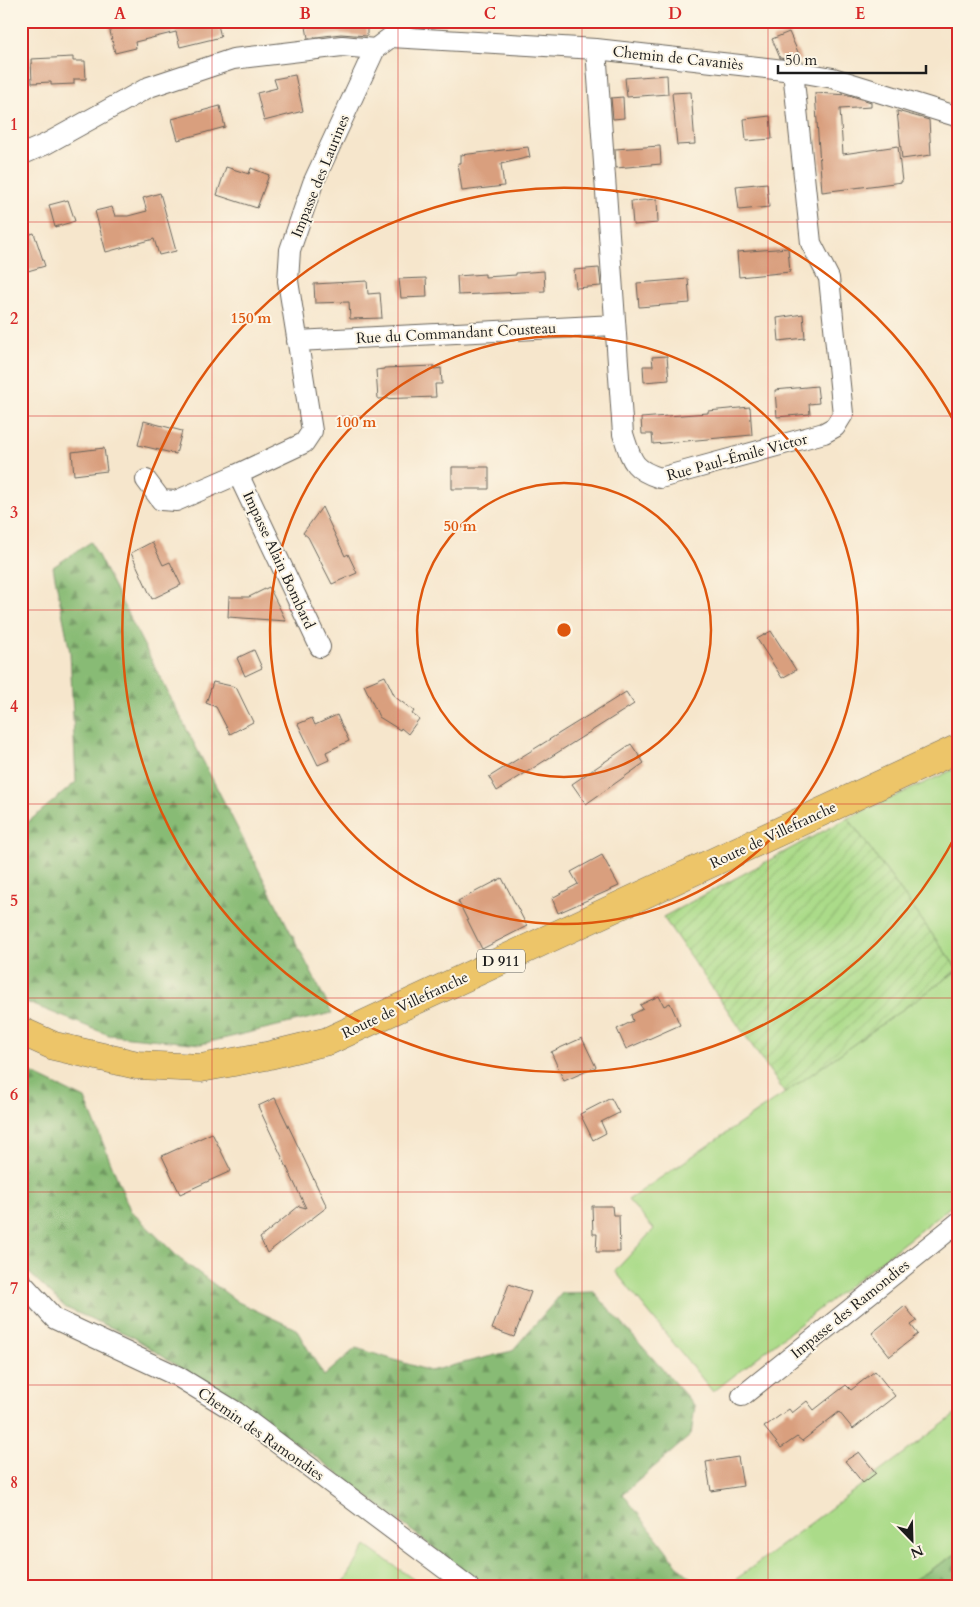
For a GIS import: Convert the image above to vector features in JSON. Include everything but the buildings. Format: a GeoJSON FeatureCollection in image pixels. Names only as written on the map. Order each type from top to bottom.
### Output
{"type":"FeatureCollection","features":[{"type":"Feature","properties":{"kind":"main road","name":"Route de Villefranche"},"geometry":{"type":"LineString","coordinates":[[21,1031],[54,1046],[137,1065],[201,1068],[266,1056],[328,1041],[959,748]]}},
{"type":"Feature","properties":{"kind":"street","name":"Chemin de Cavaniès"},"geometry":{"type":"LineString","coordinates":[[21,155],[46,144],[149,87],[233,59],[342,46],[387,36],[596,49],[793,71],[833,78],[959,117]]}},
{"type":"Feature","properties":{"kind":"street","name":"Impasse des Laurines"},"geometry":{"type":"LineString","coordinates":[[146,480],[160,500],[176,501],[304,443],[312,431],[288,281],[290,250],[314,183],[387,36]]}},
{"type":"Feature","properties":{"kind":"street","name":"Rue Paul-Émile Victor"},"geometry":{"type":"LineString","coordinates":[[596,49],[623,434],[631,458],[643,472],[660,478],[824,433],[835,427],[842,414],[829,278],[812,243],[793,71]]}},
{"type":"Feature","properties":{"kind":"street","name":"Rue du Commandant Cousteau"},"geometry":{"type":"LineString","coordinates":[[298,341],[615,325]]}},
{"type":"Feature","properties":{"kind":"street","name":"Impasse Alain Bombard"},"geometry":{"type":"LineString","coordinates":[[238,474],[320,647]]}},
{"type":"Feature","properties":{"kind":"street","name":"Impasse des Ramondies"},"geometry":{"type":"LineString","coordinates":[[742,1396],[959,1222]]}},
{"type":"Feature","properties":{"kind":"street","name":"Chemin des Ramondies"},"geometry":{"type":"LineString","coordinates":[[21,1282],[55,1319],[177,1376],[236,1412],[468,1586]]}},
{"type":"Feature","properties":{"kind":"green space"},"geometry":{"type":"Polygon","coordinates":[[[91,542],[332,1013],[201,1044],[109,1035],[21,1000],[21,828],[76,782],[70,652],[53,567],[91,542]]]}},
{"type":"Feature","properties":{"kind":"green space"},"geometry":{"type":"Polygon","coordinates":[[[959,767],[959,1200],[713,1392],[615,1271],[654,1229],[628,1200],[785,1093],[958,970],[848,818],[959,767]]]}},
{"type":"Feature","properties":{"kind":"green space"},"geometry":{"type":"Polygon","coordinates":[[[848,818],[958,970],[785,1093],[663,917],[848,818]]]}},
{"type":"Feature","properties":{"kind":"green space"},"geometry":{"type":"Polygon","coordinates":[[[21,1068],[85,1099],[130,1210],[180,1259],[238,1302],[296,1329],[324,1376],[356,1348],[430,1371],[512,1351],[562,1293],[594,1292],[695,1406],[691,1435],[623,1494],[680,1568],[700,1586],[483,1586],[315,1456],[133,1337],[66,1308],[21,1265],[21,1068]]]}},
{"type":"Feature","properties":{"kind":"green space"},"geometry":{"type":"Polygon","coordinates":[[[959,1412],[959,1552],[904,1586],[727,1586],[959,1412]]]}},
{"type":"Feature","properties":{"kind":"green space"},"geometry":{"type":"Polygon","coordinates":[[[366,1546],[423,1586],[342,1586],[366,1546]]]}},
{"type":"Feature","properties":{"kind":"green space"},"geometry":{"type":"Polygon","coordinates":[[[959,1552],[959,1586],[904,1586],[959,1552]]]}}]}
